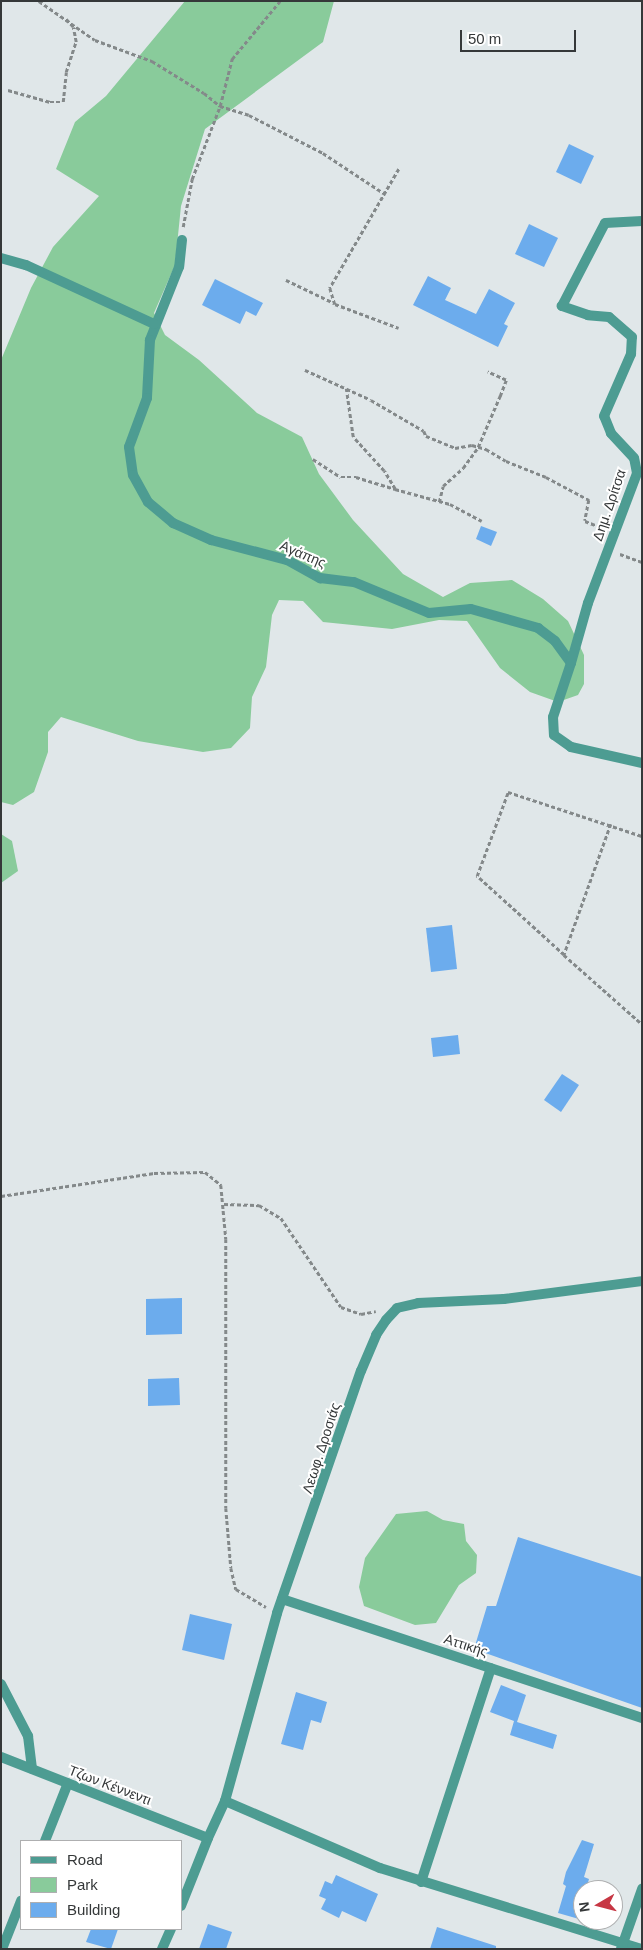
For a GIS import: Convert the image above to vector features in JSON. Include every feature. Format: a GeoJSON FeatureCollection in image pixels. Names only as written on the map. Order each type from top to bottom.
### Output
{"type":"FeatureCollection","features":[{"type":"Feature","properties":{"kind":"street","name":"Δημ. Δρίτσα"},"geometry":{"type":"LineString","coordinates":[[571,663],[588,603],[635,482],[636,465],[634,458],[611,433],[604,416],[631,354],[632,336],[609,317],[588,315],[562,306],[605,223],[642,221]]}},
{"type":"Feature","properties":{"kind":"street","name":"Αγάπης"},"geometry":{"type":"LineString","coordinates":[[182,240],[179,267],[154,324],[147,364],[147,398],[130,447],[133,475],[148,502],[173,523],[211,540],[287,560],[320,578],[354,582],[429,613],[471,609],[538,628],[555,641],[571,663]]}},
{"type":"Feature","properties":{"kind":"street"},"geometry":{"type":"LineString","coordinates":[[1,258],[26,265],[154,324]]}},
{"type":"Feature","properties":{"kind":"street"},"geometry":{"type":"LineString","coordinates":[[571,663],[553,717],[554,735],[571,747],[642,764]]}},
{"type":"Feature","properties":{"kind":"street"},"geometry":{"type":"LineString","coordinates":[[398,1308],[418,1303],[504,1299],[642,1281]]}},
{"type":"Feature","properties":{"kind":"street","name":"Λεωφ. Δροσιάς"},"geometry":{"type":"LineString","coordinates":[[182,1903],[225,1801],[277,1613],[361,1371],[376,1335],[398,1308]]}},
{"type":"Feature","properties":{"kind":"street","name":"Αττικής"},"geometry":{"type":"LineString","coordinates":[[282,1599],[642,1718]]}},
{"type":"Feature","properties":{"kind":"street"},"geometry":{"type":"LineString","coordinates":[[421,1882],[491,1668]]}},
{"type":"Feature","properties":{"kind":"street"},"geometry":{"type":"LineString","coordinates":[[1,1684],[28,1736],[32,1769]]}},
{"type":"Feature","properties":{"kind":"street","name":"Τζων Κέννεντι"},"geometry":{"type":"LineString","coordinates":[[1,1757],[208,1838]]}},
{"type":"Feature","properties":{"kind":"street"},"geometry":{"type":"LineString","coordinates":[[45,1840],[68,1783]]}},
{"type":"Feature","properties":{"kind":"street"},"geometry":{"type":"LineString","coordinates":[[225,1801],[371,1864],[421,1882],[622,1946],[642,1948]]}},
{"type":"Feature","properties":{"kind":"street"},"geometry":{"type":"LineString","coordinates":[[622,1946],[642,1889]]}},
{"type":"Feature","properties":{"kind":"street"},"geometry":{"type":"LineString","coordinates":[[2,1949],[20,1903]]}},
{"type":"Feature","properties":{"kind":"street"},"geometry":{"type":"LineString","coordinates":[[162,1949],[171,1930]]}},
{"type":"Feature","properties":{"kind":"path"},"geometry":{"type":"LineString","coordinates":[[39,1],[96,40],[152,61],[204,93],[220,106],[249,114],[323,153],[385,194]]}},
{"type":"Feature","properties":{"kind":"path"},"geometry":{"type":"LineString","coordinates":[[182,240],[186,201],[192,179],[220,106],[232,59],[280,1]]}},
{"type":"Feature","properties":{"kind":"path"},"geometry":{"type":"LineString","coordinates":[[8,90],[50,102],[63,102],[66,72],[76,42],[72,27],[62,15]]}},
{"type":"Feature","properties":{"kind":"path"},"geometry":{"type":"LineString","coordinates":[[335,304],[330,288],[399,169]]}},
{"type":"Feature","properties":{"kind":"path"},"geometry":{"type":"LineString","coordinates":[[286,280],[335,304],[399,328]]}},
{"type":"Feature","properties":{"kind":"path"},"geometry":{"type":"LineString","coordinates":[[305,370],[346,388],[424,431],[426,436],[455,448],[478,447],[589,500],[586,521],[616,533]]}},
{"type":"Feature","properties":{"kind":"path"},"geometry":{"type":"LineString","coordinates":[[439,502],[443,486],[463,468],[478,447],[506,380],[488,372]]}},
{"type":"Feature","properties":{"kind":"path"},"geometry":{"type":"LineString","coordinates":[[346,388],[353,437],[384,470],[395,489]]}},
{"type":"Feature","properties":{"kind":"path"},"geometry":{"type":"LineString","coordinates":[[312,459],[341,477],[356,477],[439,502],[466,511],[482,521]]}},
{"type":"Feature","properties":{"kind":"path"},"geometry":{"type":"LineString","coordinates":[[609,550],[642,562]]}},
{"type":"Feature","properties":{"kind":"path"},"geometry":{"type":"LineString","coordinates":[[642,836],[611,824],[508,792],[478,876],[642,1024]]}},
{"type":"Feature","properties":{"kind":"path"},"geometry":{"type":"LineString","coordinates":[[564,955],[611,824]]}},
{"type":"Feature","properties":{"kind":"path"},"geometry":{"type":"LineString","coordinates":[[1,1196],[154,1173],[205,1172],[221,1185],[224,1204],[226,1508],[231,1568],[236,1589],[277,1613]]}},
{"type":"Feature","properties":{"kind":"path"},"geometry":{"type":"LineString","coordinates":[[224,1204],[259,1205],[281,1218],[341,1306],[361,1314],[398,1308]]}},
{"type":"Feature","properties":{"kind":"green space"},"geometry":{"type":"Polygon","coordinates":[[[185,1],[334,1],[323,42],[205,129],[181,206],[175,265],[154,313],[165,335],[199,360],[257,413],[302,437],[319,474],[353,520],[403,574],[443,597],[470,583],[512,580],[543,599],[568,621],[584,655],[584,684],[578,695],[558,702],[530,692],[500,668],[467,621],[439,620],[392,629],[323,622],[303,601],[279,600],[272,615],[266,667],[252,697],[250,728],[231,748],[203,752],[138,741],[61,717],[48,732],[48,752],[34,792],[13,805],[1,802],[1,360],[31,288],[53,247],[99,196],[56,169],[75,122],[106,96],[185,1]]]}},
{"type":"Feature","properties":{"kind":"green space"},"geometry":{"type":"Polygon","coordinates":[[[1,834],[12,841],[18,871],[1,883],[1,834]]]}},
{"type":"Feature","properties":{"kind":"green space"},"geometry":{"type":"Polygon","coordinates":[[[427,1511],[443,1520],[464,1524],[466,1541],[477,1555],[476,1573],[459,1585],[436,1623],[415,1625],[364,1606],[359,1587],[365,1558],[396,1514],[427,1511]]]}},
{"type":"Feature","properties":{"kind":"building"},"geometry":{"type":"Polygon","coordinates":[[[569,144],[594,156],[581,184],[556,172],[569,144]]]}},
{"type":"Feature","properties":{"kind":"building"},"geometry":{"type":"Polygon","coordinates":[[[529,224],[558,238],[544,267],[515,254],[529,224]]]}},
{"type":"Feature","properties":{"kind":"building"},"geometry":{"type":"Polygon","coordinates":[[[428,276],[451,288],[445,300],[476,314],[489,289],[515,303],[504,324],[508,326],[498,347],[413,305],[428,276]]]}},
{"type":"Feature","properties":{"kind":"building"},"geometry":{"type":"Polygon","coordinates":[[[215,279],[263,303],[256,316],[246,311],[240,324],[202,305],[215,279]]]}},
{"type":"Feature","properties":{"kind":"building"},"geometry":{"type":"Polygon","coordinates":[[[481,526],[497,532],[491,546],[476,539],[481,526]]]}},
{"type":"Feature","properties":{"kind":"building"},"geometry":{"type":"Polygon","coordinates":[[[452,925],[457,969],[431,972],[426,928],[452,925]]]}},
{"type":"Feature","properties":{"kind":"building"},"geometry":{"type":"Polygon","coordinates":[[[458,1035],[460,1054],[433,1057],[431,1038],[458,1035]]]}},
{"type":"Feature","properties":{"kind":"building"},"geometry":{"type":"Polygon","coordinates":[[[562,1074],[579,1085],[561,1112],[544,1100],[562,1074]]]}},
{"type":"Feature","properties":{"kind":"building"},"geometry":{"type":"Polygon","coordinates":[[[182,1298],[182,1334],[146,1335],[146,1299],[182,1298]]]}},
{"type":"Feature","properties":{"kind":"building"},"geometry":{"type":"Polygon","coordinates":[[[179,1378],[180,1405],[148,1406],[148,1379],[179,1378]]]}},
{"type":"Feature","properties":{"kind":"building"},"geometry":{"type":"Polygon","coordinates":[[[518,1537],[642,1577],[642,1708],[474,1649],[487,1606],[496,1606],[518,1537]]]}},
{"type":"Feature","properties":{"kind":"building"},"geometry":{"type":"Polygon","coordinates":[[[190,1614],[232,1624],[224,1660],[182,1650],[190,1614]]]}},
{"type":"Feature","properties":{"kind":"building"},"geometry":{"type":"Polygon","coordinates":[[[501,1685],[526,1695],[517,1722],[557,1735],[553,1749],[510,1735],[514,1721],[490,1712],[501,1685]]]}},
{"type":"Feature","properties":{"kind":"building"},"geometry":{"type":"Polygon","coordinates":[[[296,1692],[327,1702],[321,1723],[311,1720],[303,1750],[281,1744],[296,1692]]]}},
{"type":"Feature","properties":{"kind":"building"},"geometry":{"type":"Polygon","coordinates":[[[582,1840],[594,1844],[584,1877],[589,1880],[573,1880],[573,1917],[558,1913],[566,1886],[563,1884],[566,1872],[582,1840]]]}},
{"type":"Feature","properties":{"kind":"building"},"geometry":{"type":"Polygon","coordinates":[[[336,1875],[378,1894],[366,1922],[342,1911],[339,1918],[321,1909],[326,1899],[319,1896],[325,1881],[332,1884],[336,1875]]]}},
{"type":"Feature","properties":{"kind":"building"},"geometry":{"type":"Polygon","coordinates":[[[208,1924],[232,1932],[226,1949],[199,1949],[208,1924]]]}},
{"type":"Feature","properties":{"kind":"building"},"geometry":{"type":"Polygon","coordinates":[[[437,1927],[496,1946],[496,1949],[430,1949],[437,1927]]]}},
{"type":"Feature","properties":{"kind":"building"},"geometry":{"type":"Polygon","coordinates":[[[91,1930],[118,1930],[111,1949],[86,1942],[91,1930]]]}}]}
